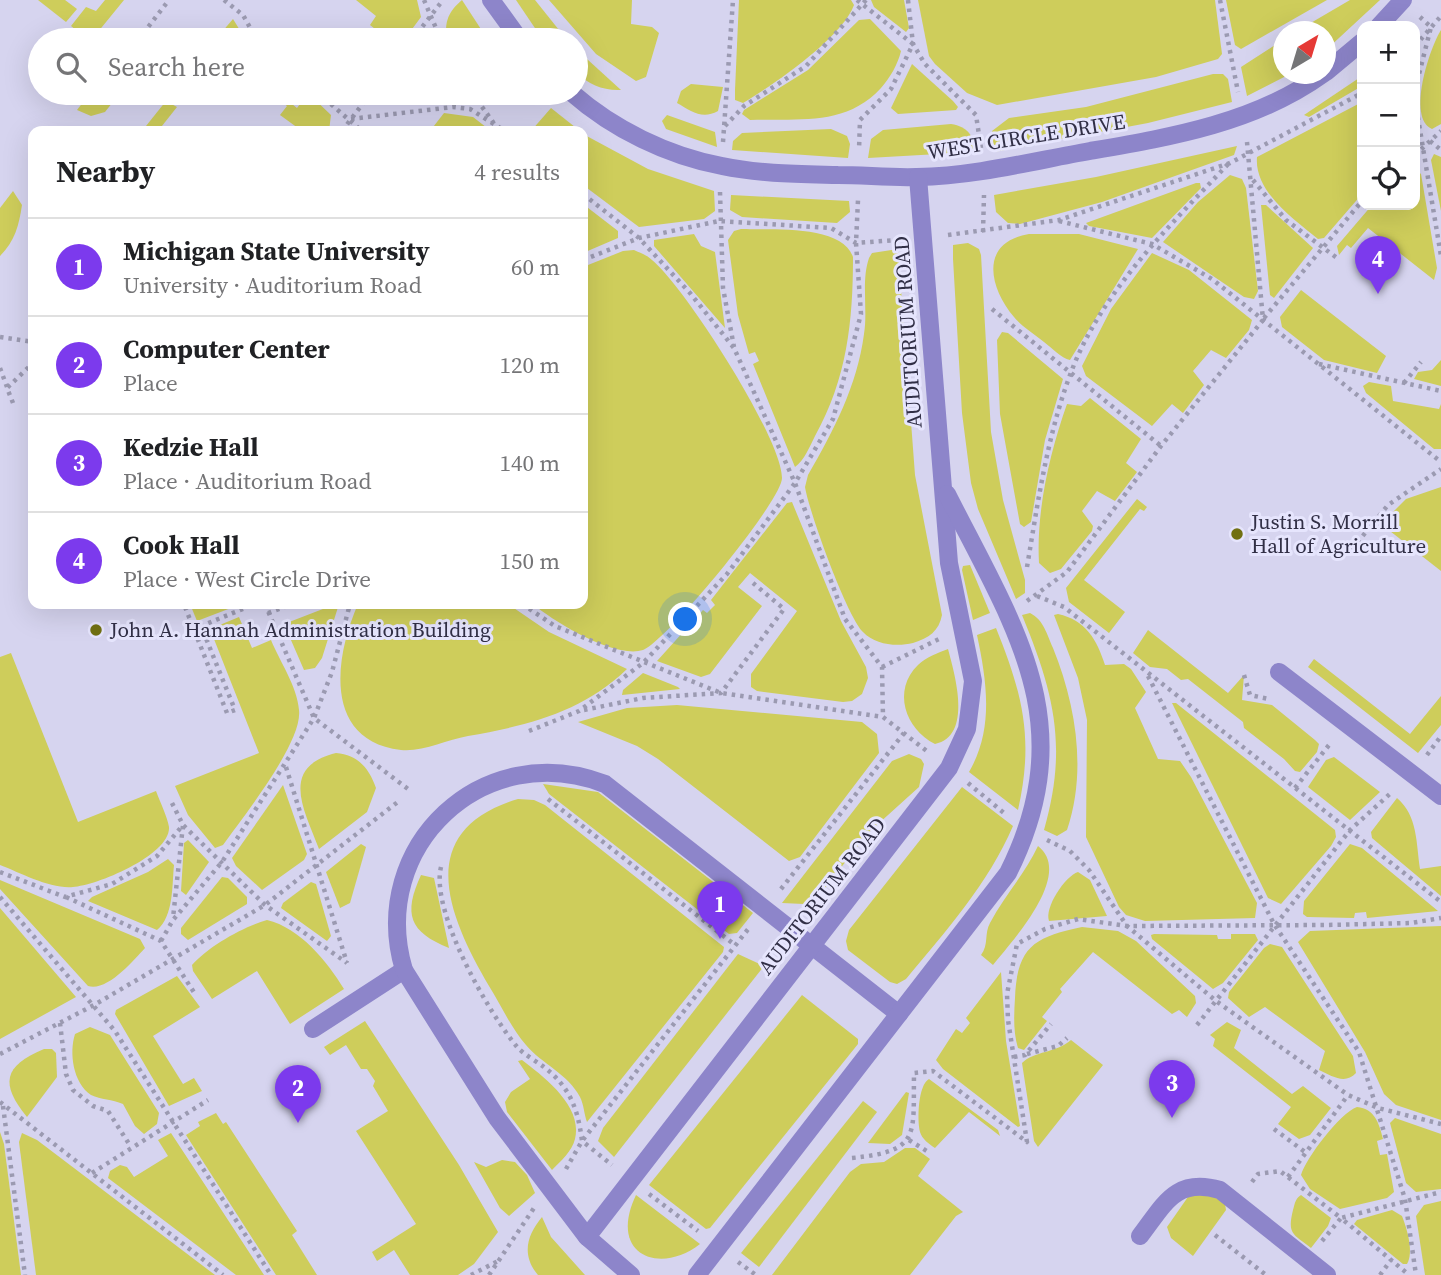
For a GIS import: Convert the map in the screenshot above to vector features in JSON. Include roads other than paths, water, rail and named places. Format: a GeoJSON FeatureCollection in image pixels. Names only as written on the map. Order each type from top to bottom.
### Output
{"type":"FeatureCollection","features":[{"type":"Feature","properties":{"kind":"street"},"geometry":{"type":"LineString","coordinates":[[491,0],[511,28]]}},
{"type":"Feature","properties":{"kind":"street"},"geometry":{"type":"LineString","coordinates":[[1384,21],[1402,1]]}},
{"type":"Feature","properties":{"kind":"street","name":"WEST CIRCLE DRIVE"},"geometry":{"type":"LineString","coordinates":[[1336,63],[1357,46]]}},
{"type":"Feature","properties":{"kind":"street","name":"WEST CIRCLE DRIVE"},"geometry":{"type":"LineString","coordinates":[[588,104],[621,128],[670,152],[721,166],[790,174],[918,177],[985,170],[1135,144],[1245,117],[1280,101],[1307,84]]}},
{"type":"Feature","properties":{"kind":"street","name":"AUDITORIUM ROAD"},"geometry":{"type":"LineString","coordinates":[[587,1237],[949,768],[967,729],[973,681],[949,562],[918,177]]}},
{"type":"Feature","properties":{"kind":"street","name":"AUDITORIUM ROAD"},"geometry":{"type":"LineString","coordinates":[[697,1275],[1008,873],[1027,831],[1041,771],[1040,710],[1027,658],[942,484]]}},
{"type":"Feature","properties":{"kind":"street"},"geometry":{"type":"LineString","coordinates":[[1279,672],[1410,775],[1441,796]]}},
{"type":"Feature","properties":{"kind":"street"},"geometry":{"type":"LineString","coordinates":[[631,1275],[587,1237],[496,1118],[404,970],[396,931],[398,903],[406,873],[427,832],[460,799],[480,788],[529,772],[582,775],[605,784],[766,907],[899,1014]]}},
{"type":"Feature","properties":{"kind":"street"},"geometry":{"type":"LineString","coordinates":[[313,1029],[404,970]]}},
{"type":"Feature","properties":{"kind":"street"},"geometry":{"type":"LineString","coordinates":[[1139,1236],[1168,1199],[1186,1186],[1202,1185],[1220,1190],[1327,1275]]}},
{"type":"Feature","properties":{"kind":"place","name":"Cook Hall"},"geometry":{"type":"Point","coordinates":[1378,294]}},
{"type":"Feature","properties":{"kind":"place","name":"Justin S. Morrill Hall of Agriculture"},"geometry":{"type":"Point","coordinates":[1237,534]}},
{"type":"Feature","properties":{"kind":"place","name":"John A. Hannah Administration Building"},"geometry":{"type":"Point","coordinates":[96,630]}},
{"type":"Feature","properties":{"kind":"place","name":"Michigan State University"},"geometry":{"type":"Point","coordinates":[720,939]}},
{"type":"Feature","properties":{"kind":"place","name":"Kedzie Hall"},"geometry":{"type":"Point","coordinates":[1172,1118]}},
{"type":"Feature","properties":{"kind":"place","name":"Computer Center"},"geometry":{"type":"Point","coordinates":[298,1123]}}]}
